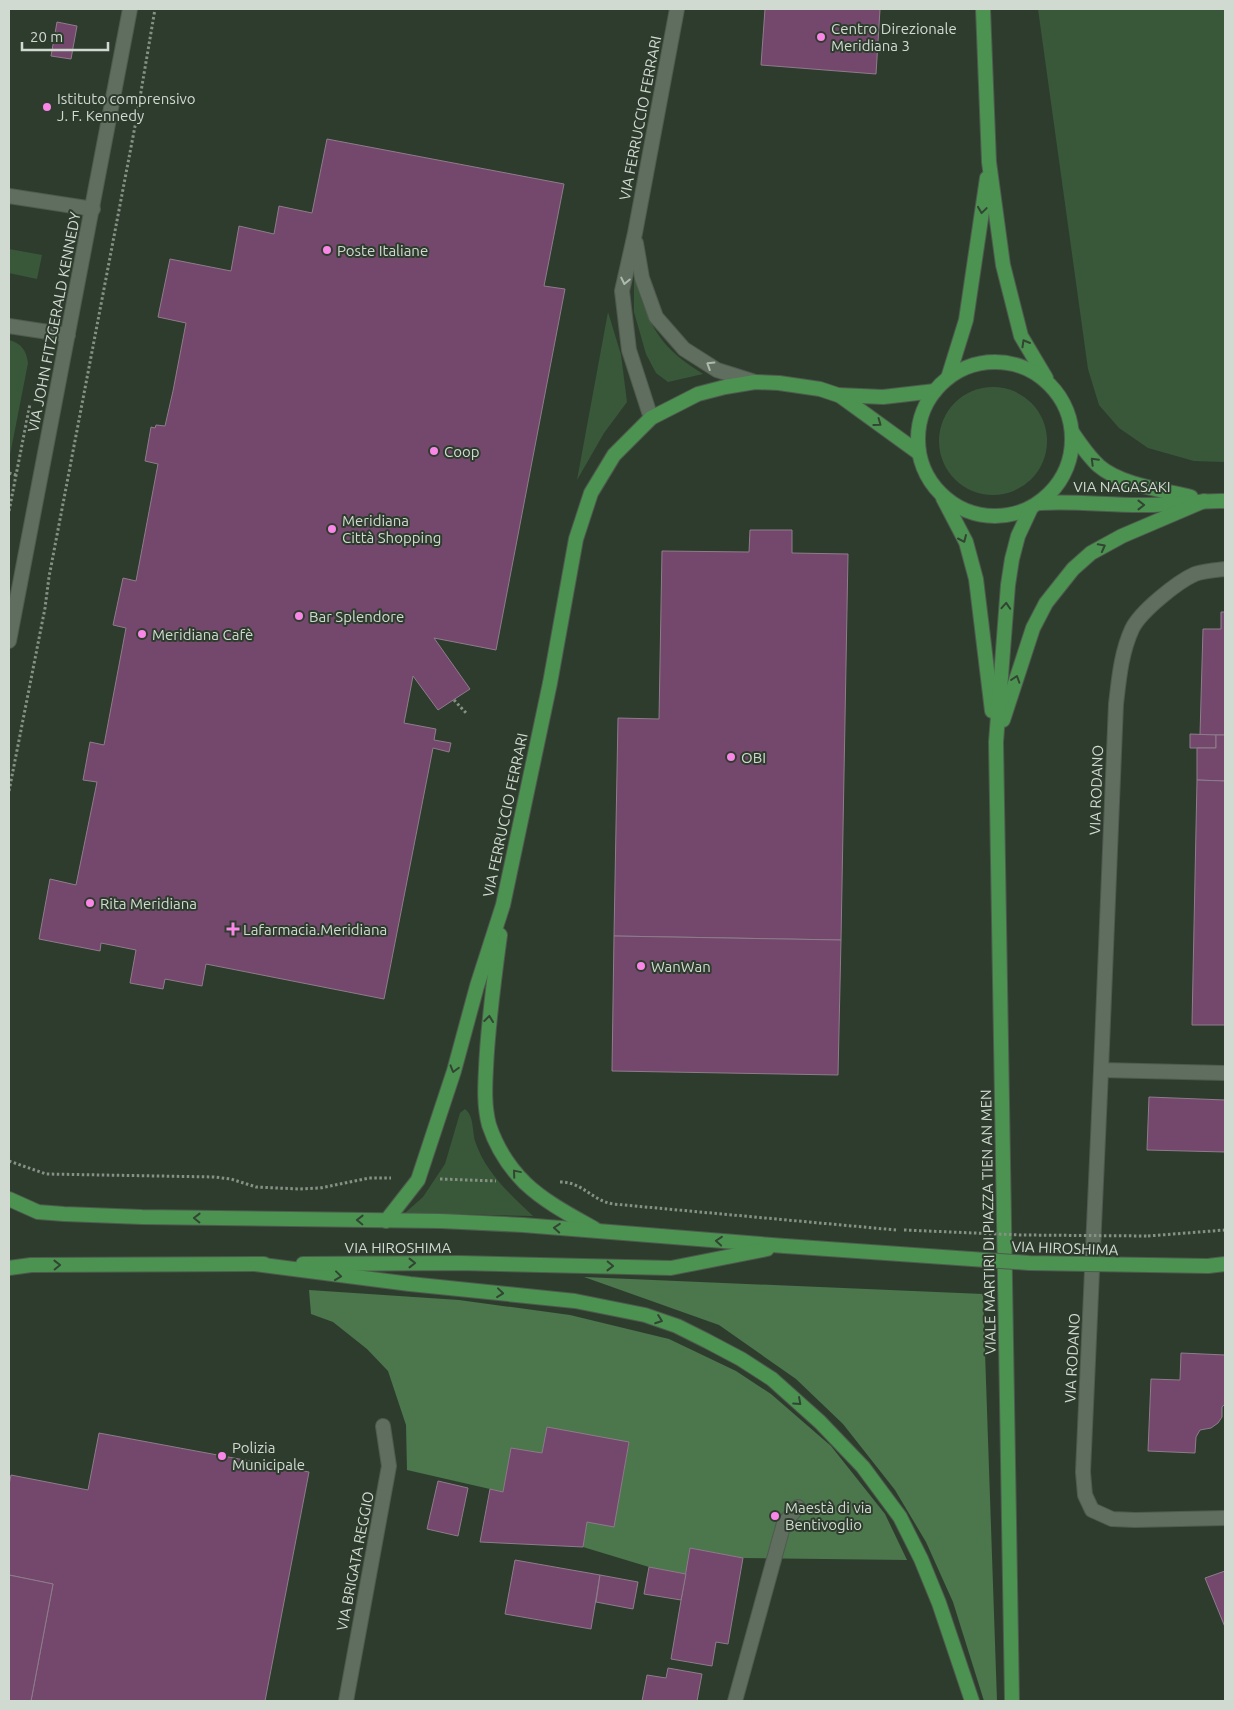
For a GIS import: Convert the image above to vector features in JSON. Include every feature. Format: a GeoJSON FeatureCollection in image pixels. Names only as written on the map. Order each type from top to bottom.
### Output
{"type":"FeatureCollection","features":[{"type":"Feature","properties":{"kind":"main road","name":"VIALE MARTIRI DI PIAZZA TIEN AN MEN"},"geometry":{"type":"LineString","coordinates":[[983,9],[989,162],[1003,265],[1021,336],[1065,407],[1072,432],[1072,449],[1062,479],[1052,492],[1036,505],[1012,515],[992,517],[971,513],[952,504],[927,476],[919,453],[920,421],[926,405],[935,391],[948,378],[968,367],[989,362],[1012,363],[1032,371],[1050,385]]}},
{"type":"Feature","properties":{"kind":"main road","name":"VIALE MARTIRI DI PIAZZA TIEN AN MEN"},"geometry":{"type":"LineString","coordinates":[[948,378],[966,320],[989,162]]}},
{"type":"Feature","properties":{"kind":"main road"},"geometry":{"type":"LineString","coordinates":[[755,382],[801,386],[838,395],[883,397],[935,391]]}},
{"type":"Feature","properties":{"kind":"main road","name":"VIA FERRUCCIO FERRARI"},"geometry":{"type":"LineString","coordinates":[[386,1221],[418,1180],[454,1071],[477,986],[503,905],[550,683],[576,539],[592,494],[614,455],[651,418],[698,394],[755,382]]}},
{"type":"Feature","properties":{"kind":"main road"},"geometry":{"type":"LineString","coordinates":[[838,395],[919,453]]}},
{"type":"Feature","properties":{"kind":"main road","name":"VIA NAGASAKI"},"geometry":{"type":"LineString","coordinates":[[1072,432],[1088,455],[1100,467],[1115,476],[1204,501]]}},
{"type":"Feature","properties":{"kind":"main road","name":"VIALE MARTIRI DI PIAZZA TIEN AN MEN"},"geometry":{"type":"LineString","coordinates":[[942,495],[966,542],[976,579],[996,742]]}},
{"type":"Feature","properties":{"kind":"main road"},"geometry":{"type":"LineString","coordinates":[[996,742],[1033,628],[1046,603],[1073,568],[1091,552],[1122,536],[1204,501]]}},
{"type":"Feature","properties":{"kind":"main road","name":"VIA NAGASAKI"},"geometry":{"type":"LineString","coordinates":[[1036,505],[1071,502],[1141,506],[1225,501]]}},
{"type":"Feature","properties":{"kind":"main road","name":"VIALE MARTIRI DI PIAZZA TIEN AN MEN"},"geometry":{"type":"LineString","coordinates":[[1012,1701],[996,742],[1008,585],[1012,559],[1018,536],[1036,505]]}},
{"type":"Feature","properties":{"kind":"main road","name":"VIA HIROSHIMA"},"geometry":{"type":"LineString","coordinates":[[503,905],[488,1034],[485,1102],[489,1124],[496,1144],[524,1182],[554,1206],[598,1231]]}},
{"type":"Feature","properties":{"kind":"main road","name":"VIA HIROSHIMA"},"geometry":{"type":"LineString","coordinates":[[9,1198],[38,1212],[64,1214],[514,1225],[1029,1263],[1208,1266],[1225,1264]]}},
{"type":"Feature","properties":{"kind":"main road","name":"VIA HIROSHIMA"},"geometry":{"type":"LineString","coordinates":[[9,1268],[31,1265],[458,1263],[671,1268],[785,1246]]}},
{"type":"Feature","properties":{"kind":"main road"},"geometry":{"type":"LineString","coordinates":[[255,1264],[410,1284],[575,1300],[608,1306],[645,1315],[677,1326],[741,1359],[772,1379],[820,1422],[862,1467],[900,1517],[922,1559],[972,1701]]}},
{"type":"Feature","properties":{"kind":"street","name":"VIA JOHN FITZGERALD KENNEDY"},"geometry":{"type":"LineString","coordinates":[[9,641],[130,9]]}},
{"type":"Feature","properties":{"kind":"street","name":"VIA FERRUCCIO FERRARI"},"geometry":{"type":"LineString","coordinates":[[651,418],[629,350],[622,291],[678,9]]}},
{"type":"Feature","properties":{"kind":"street"},"geometry":{"type":"LineString","coordinates":[[9,196],[93,209]]}},
{"type":"Feature","properties":{"kind":"street","name":"VIA FERRUCCIO FERRARI"},"geometry":{"type":"LineString","coordinates":[[635,233],[642,278],[656,317],[684,349],[716,370],[755,382]]}},
{"type":"Feature","properties":{"kind":"street"},"geometry":{"type":"LineString","coordinates":[[9,326],[68,336]]}},
{"type":"Feature","properties":{"kind":"street","name":"VIA RODANO"},"geometry":{"type":"LineString","coordinates":[[1225,569],[1196,574],[1174,586],[1151,607],[1133,628],[1123,654],[1116,704],[1083,1472],[1085,1495],[1092,1510],[1112,1519],[1225,1518]]}},
{"type":"Feature","properties":{"kind":"street"},"geometry":{"type":"LineString","coordinates":[[1100,1070],[1225,1073]]}},
{"type":"Feature","properties":{"kind":"street","name":"VIA BRIGATA REGGIO"},"geometry":{"type":"LineString","coordinates":[[346,1701],[389,1466],[383,1426]]}},
{"type":"Feature","properties":{"kind":"street"},"geometry":{"type":"LineString","coordinates":[[735,1701],[784,1523],[798,1507]]}},
{"type":"Feature","properties":{"kind":"path"},"geometry":{"type":"LineString","coordinates":[[9,791],[136,121],[155,9]]}},
{"type":"Feature","properties":{"kind":"path"},"geometry":{"type":"LineString","coordinates":[[9,473],[16,475]]}},
{"type":"Feature","properties":{"kind":"path"},"geometry":{"type":"LineString","coordinates":[[454,700],[467,714]]}},
{"type":"Feature","properties":{"kind":"path"},"geometry":{"type":"LineString","coordinates":[[9,1162],[46,1174],[214,1177],[267,1188],[320,1188],[369,1178],[569,1182],[581,1186],[599,1200],[612,1204],[903,1230],[1022,1235],[1148,1236],[1225,1230]]}},
{"type":"Feature","properties":{"kind":"green space"},"geometry":{"type":"Polygon","coordinates":[[[1038,9],[1225,9],[1225,462],[1194,461],[1148,448],[1119,428],[1099,405],[1088,369],[1038,9]]]}},
{"type":"Feature","properties":{"kind":"green space"},"geometry":{"type":"Polygon","coordinates":[[[9,249],[42,255],[37,279],[9,273],[9,249]]]}},
{"type":"Feature","properties":{"kind":"green space"},"geometry":{"type":"Polygon","coordinates":[[[634,277],[644,307],[658,334],[686,363],[703,374],[668,382],[656,373],[646,354],[634,312],[634,277]]]}},
{"type":"Feature","properties":{"kind":"green space"},"geometry":{"type":"Polygon","coordinates":[[[608,312],[621,355],[627,402],[604,433],[577,480],[608,312]]]}},
{"type":"Feature","properties":{"kind":"green space"},"geometry":{"type":"Polygon","coordinates":[[[9,340],[23,348],[28,363],[9,460],[9,340]]]}},
{"type":"Feature","properties":{"kind":"green space"},"geometry":{"type":"Polygon","coordinates":[[[993,387],[1014,391],[1031,403],[1043,420],[1047,441],[1043,462],[1031,479],[1014,491],[993,495],[972,491],[955,479],[943,462],[939,441],[943,420],[955,403],[972,391],[993,387]]]}},
{"type":"Feature","properties":{"kind":"green space"},"geometry":{"type":"Polygon","coordinates":[[[465,1109],[470,1115],[475,1141],[485,1163],[499,1182],[533,1216],[405,1213],[423,1197],[445,1164],[460,1113],[465,1109]]]}},
{"type":"Feature","properties":{"kind":"green space"},"geometry":{"type":"Polygon","coordinates":[[[584,1277],[983,1294],[997,1701],[984,1701],[953,1602],[926,1542],[895,1490],[843,1424],[796,1379],[719,1325],[584,1277]]]}},
{"type":"Feature","properties":{"kind":"green space"},"geometry":{"type":"Polygon","coordinates":[[[309,1290],[459,1300],[570,1315],[669,1339],[736,1371],[771,1394],[831,1446],[885,1514],[907,1560],[743,1558],[690,1548],[686,1574],[649,1567],[583,1547],[587,1522],[614,1526],[629,1443],[547,1427],[542,1453],[511,1448],[503,1492],[407,1470],[406,1425],[388,1371],[367,1349],[333,1322],[311,1314],[309,1290]]]}},
{"type":"Feature","properties":{"kind":"building","name":"Centro Direzionale Meridiana 3"},"geometry":{"type":"Polygon","coordinates":[[[765,9],[880,9],[876,74],[761,65],[765,9]]]}},
{"type":"Feature","properties":{"kind":"building"},"geometry":{"type":"Polygon","coordinates":[[[57,22],[77,26],[71,59],[51,56],[57,22]]]}},
{"type":"Feature","properties":{"kind":"building","name":"Meridiana Città Shopping"},"geometry":{"type":"Polygon","coordinates":[[[327,139],[564,184],[544,286],[565,289],[496,650],[434,638],[470,689],[438,710],[413,676],[404,723],[436,729],[434,740],[451,743],[449,752],[433,748],[384,999],[206,964],[202,986],[165,979],[163,989],[130,983],[136,950],[101,943],[100,951],[39,939],[50,879],[76,885],[97,782],[83,780],[90,742],[104,745],[126,628],[113,625],[123,578],[136,581],[158,464],[145,461],[151,427],[155,428],[156,425],[165,426],[173,391],[186,323],[158,317],[170,259],[231,271],[239,226],[274,234],[279,206],[312,213],[327,139]]]}},
{"type":"Feature","properties":{"kind":"building","name":"OBI"},"geometry":{"type":"Polygon","coordinates":[[[750,530],[792,530],[792,553],[848,554],[841,940],[614,936],[618,718],[659,719],[662,551],[749,552],[750,530]]]}},
{"type":"Feature","properties":{"kind":"building"},"geometry":{"type":"Polygon","coordinates":[[[1221,612],[1225,612],[1225,735],[1200,735],[1203,629],[1221,629],[1221,612]]]}},
{"type":"Feature","properties":{"kind":"building"},"geometry":{"type":"Polygon","coordinates":[[[1190,734],[1216,735],[1216,748],[1190,748],[1190,734]]]}},
{"type":"Feature","properties":{"kind":"building"},"geometry":{"type":"Polygon","coordinates":[[[1216,735],[1225,735],[1225,781],[1197,780],[1197,748],[1216,748],[1216,735]]]}},
{"type":"Feature","properties":{"kind":"building"},"geometry":{"type":"Polygon","coordinates":[[[1197,780],[1225,781],[1225,1025],[1192,1025],[1197,780]]]}},
{"type":"Feature","properties":{"kind":"building"},"geometry":{"type":"Polygon","coordinates":[[[614,936],[841,940],[838,1075],[612,1071],[614,936]]]}},
{"type":"Feature","properties":{"kind":"building"},"geometry":{"type":"Polygon","coordinates":[[[1149,1097],[1225,1100],[1225,1152],[1147,1150],[1149,1097]]]}},
{"type":"Feature","properties":{"kind":"building"},"geometry":{"type":"Polygon","coordinates":[[[1181,1353],[1225,1355],[1225,1404],[1222,1407],[1222,1417],[1211,1428],[1200,1430],[1196,1437],[1195,1453],[1148,1451],[1151,1379],[1180,1380],[1181,1353]]]}},
{"type":"Feature","properties":{"kind":"building"},"geometry":{"type":"Polygon","coordinates":[[[547,1427],[629,1442],[614,1527],[587,1522],[583,1547],[480,1542],[490,1489],[503,1492],[511,1448],[542,1453],[547,1427]]]}},
{"type":"Feature","properties":{"kind":"building"},"geometry":{"type":"Polygon","coordinates":[[[99,1433],[309,1472],[265,1701],[31,1701],[53,1584],[9,1575],[9,1485],[11,1475],[88,1490],[99,1433]]]}},
{"type":"Feature","properties":{"kind":"building"},"geometry":{"type":"Polygon","coordinates":[[[438,1481],[468,1488],[458,1536],[427,1529],[438,1481]]]}},
{"type":"Feature","properties":{"kind":"building"},"geometry":{"type":"Polygon","coordinates":[[[690,1548],[743,1558],[728,1644],[716,1642],[712,1666],[671,1659],[690,1548]]]}},
{"type":"Feature","properties":{"kind":"building"},"geometry":{"type":"Polygon","coordinates":[[[515,1560],[600,1575],[591,1629],[505,1614],[515,1560]]]}},
{"type":"Feature","properties":{"kind":"building"},"geometry":{"type":"Polygon","coordinates":[[[649,1567],[686,1574],[681,1600],[644,1594],[649,1567]]]}},
{"type":"Feature","properties":{"kind":"building"},"geometry":{"type":"Polygon","coordinates":[[[1225,1571],[1225,1627],[1205,1578],[1225,1571]]]}},
{"type":"Feature","properties":{"kind":"building"},"geometry":{"type":"Polygon","coordinates":[[[9,1575],[53,1584],[31,1701],[9,1701],[9,1575]]]}},
{"type":"Feature","properties":{"kind":"building"},"geometry":{"type":"Polygon","coordinates":[[[600,1575],[638,1582],[633,1609],[596,1602],[600,1575]]]}},
{"type":"Feature","properties":{"kind":"building"},"geometry":{"type":"Polygon","coordinates":[[[668,1668],[702,1674],[697,1701],[642,1701],[647,1675],[666,1678],[668,1668]]]}},
{"type":"Feature","properties":{"kind":"place","name":"Centro Direzionale Meridiana 3"},"geometry":{"type":"Point","coordinates":[821,37]}},
{"type":"Feature","properties":{"kind":"place","name":"Istituto comprensivo J. F. Kennedy"},"geometry":{"type":"Point","coordinates":[47,107]}},
{"type":"Feature","properties":{"kind":"place","name":"Poste Italiane"},"geometry":{"type":"Point","coordinates":[327,250]}},
{"type":"Feature","properties":{"kind":"place","name":"Coop"},"geometry":{"type":"Point","coordinates":[434,451]}},
{"type":"Feature","properties":{"kind":"place","name":"Meridiana Città Shopping"},"geometry":{"type":"Point","coordinates":[332,529]}},
{"type":"Feature","properties":{"kind":"place","name":"Bar Splendore"},"geometry":{"type":"Point","coordinates":[299,616]}},
{"type":"Feature","properties":{"kind":"place","name":"Meridiana Cafè"},"geometry":{"type":"Point","coordinates":[142,634]}},
{"type":"Feature","properties":{"kind":"place","name":"OBI"},"geometry":{"type":"Point","coordinates":[731,757]}},
{"type":"Feature","properties":{"kind":"place","name":"Rita Meridiana"},"geometry":{"type":"Point","coordinates":[90,903]}},
{"type":"Feature","properties":{"kind":"place","name":"Lafarmacia.Meridiana"},"geometry":{"type":"Point","coordinates":[233,929]}},
{"type":"Feature","properties":{"kind":"place","name":"WanWan"},"geometry":{"type":"Point","coordinates":[641,966]}},
{"type":"Feature","properties":{"kind":"place","name":"Polizia Municipale"},"geometry":{"type":"Point","coordinates":[222,1456]}},
{"type":"Feature","properties":{"kind":"place","name":"Maestà di via Bentivoglio"},"geometry":{"type":"Point","coordinates":[775,1516]}}]}
